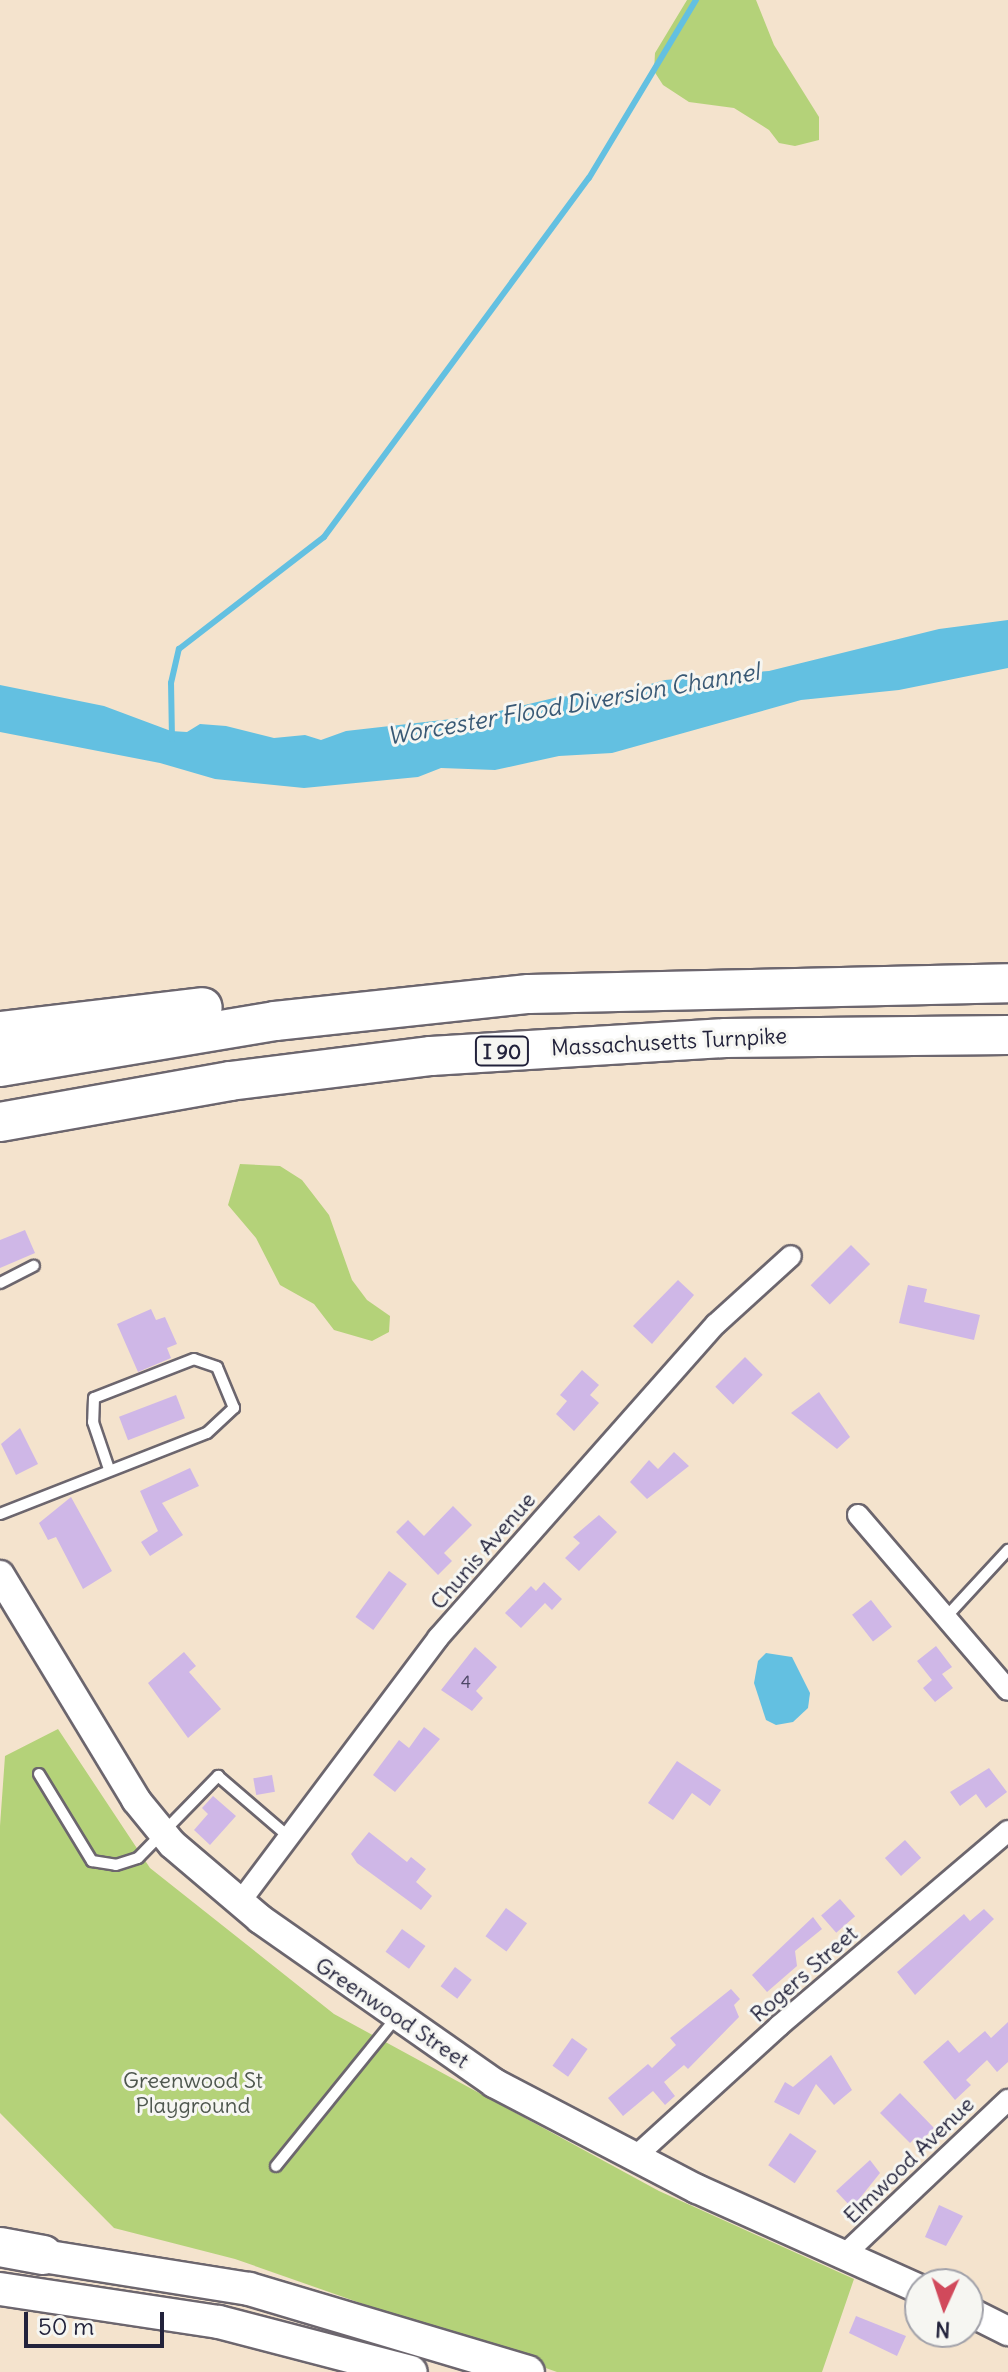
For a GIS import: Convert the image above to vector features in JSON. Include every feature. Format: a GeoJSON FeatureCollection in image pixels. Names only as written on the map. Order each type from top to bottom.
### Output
{"type":"FeatureCollection","features":[{"type":"Feature","properties":{"kind":"highway"},"geometry":{"type":"LineString","coordinates":[[0,1031],[295,996],[1008,983]]}},
{"type":"Feature","properties":{"kind":"highway"},"geometry":{"type":"LineString","coordinates":[[0,1067],[275,1021],[529,994]]}},
{"type":"Feature","properties":{"kind":"highway","name":"Massachusetts Turnpike"},"geometry":{"type":"LineString","coordinates":[[0,1122],[230,1081],[431,1056],[725,1038],[1008,1035]]}},
{"type":"Feature","properties":{"kind":"highway"},"geometry":{"type":"LineString","coordinates":[[0,2249],[43,2255]]}},
{"type":"Feature","properties":{"kind":"main road"},"geometry":{"type":"LineString","coordinates":[[43,2255],[249,2289],[528,2372]]}},
{"type":"Feature","properties":{"kind":"main road"},"geometry":{"type":"LineString","coordinates":[[0,2289],[219,2322],[411,2372]]}},
{"type":"Feature","properties":{"kind":"street","name":"Chunis Avenue"},"geometry":{"type":"LineString","coordinates":[[240,1902],[438,1638],[716,1324],[791,1256]]}},
{"type":"Feature","properties":{"kind":"street"},"geometry":{"type":"LineString","coordinates":[[858,1515],[1008,1690]]}},
{"type":"Feature","properties":{"kind":"street","name":"Greenwood Street"},"geometry":{"type":"LineString","coordinates":[[0,1575],[125,1785],[163,1833],[240,1902],[494,2083],[635,2157],[904,2282]]}},
{"type":"Feature","properties":{"kind":"street","name":"Rogers Street"},"geometry":{"type":"LineString","coordinates":[[635,2157],[779,2026],[1008,1831]]}},
{"type":"Feature","properties":{"kind":"street","name":"Elmwood Avenue"},"geometry":{"type":"LineString","coordinates":[[844,2255],[1008,2100]]}},
{"type":"Feature","properties":{"kind":"street"},"geometry":{"type":"LineString","coordinates":[[984,2319],[1008,2331]]}},
{"type":"Feature","properties":{"kind":"lane"},"geometry":{"type":"LineString","coordinates":[[0,1283],[34,1266]]}},
{"type":"Feature","properties":{"kind":"lane"},"geometry":{"type":"LineString","coordinates":[[0,1514],[207,1433],[234,1408],[217,1367],[194,1359],[94,1398],[93,1422],[109,1469]]}},
{"type":"Feature","properties":{"kind":"lane"},"geometry":{"type":"LineString","coordinates":[[947,1616],[1008,1550]]}},
{"type":"Feature","properties":{"kind":"lane"},"geometry":{"type":"LineString","coordinates":[[39,1774],[92,1861],[116,1865],[138,1858],[218,1776],[289,1837]]}},
{"type":"Feature","properties":{"kind":"lane"},"geometry":{"type":"LineString","coordinates":[[276,2166],[397,2016]]}},
{"type":"Feature","properties":{"kind":"green space"},"geometry":{"type":"Polygon","coordinates":[[[687,0],[756,0],[774,45],[819,117],[819,140],[795,146],[779,143],[769,130],[734,108],[689,102],[663,85],[654,71],[655,53],[687,0]]]}},
{"type":"Feature","properties":{"kind":"green space"},"geometry":{"type":"Polygon","coordinates":[[[240,1164],[280,1166],[302,1180],[329,1215],[352,1280],[367,1300],[390,1316],[389,1332],[372,1341],[334,1330],[314,1304],[280,1285],[256,1238],[228,1205],[240,1164]]]}},
{"type":"Feature","properties":{"kind":"green space","name":"Greenwood St Playground"},"geometry":{"type":"Polygon","coordinates":[[[58,1729],[150,1868],[334,2014],[659,2191],[854,2279],[822,2372],[557,2372],[235,2259],[114,2228],[0,2113],[0,1826],[5,1756],[58,1729]]]}},
{"type":"Feature","properties":{"kind":"water","name":"Worcester Flood Diversion Channel"},"geometry":{"type":"Polygon","coordinates":[[[1008,620],[1008,668],[899,690],[801,700],[612,753],[559,756],[495,770],[441,768],[418,777],[304,788],[215,779],[160,763],[0,732],[0,685],[104,706],[171,731],[187,732],[200,724],[226,726],[274,738],[305,735],[321,740],[346,731],[478,716],[558,697],[622,692],[665,680],[769,671],[939,629],[1008,620]]]}},
{"type":"Feature","properties":{"kind":"water"},"geometry":{"type":"Polygon","coordinates":[[[766,1653],[792,1657],[810,1693],[808,1708],[793,1722],[776,1725],[766,1720],[754,1683],[758,1661],[766,1653]]]}},
{"type":"Feature","properties":{"kind":"building"},"geometry":{"type":"Polygon","coordinates":[[[25,1230],[35,1253],[0,1268],[0,1240],[25,1230]]]}},
{"type":"Feature","properties":{"kind":"building"},"geometry":{"type":"Polygon","coordinates":[[[851,1245],[870,1264],[830,1304],[811,1285],[851,1245]]]}},
{"type":"Feature","properties":{"kind":"building"},"geometry":{"type":"Polygon","coordinates":[[[678,1280],[694,1295],[652,1344],[633,1326],[678,1280]]]}},
{"type":"Feature","properties":{"kind":"building"},"geometry":{"type":"Polygon","coordinates":[[[908,1285],[927,1289],[924,1302],[980,1315],[974,1340],[899,1323],[908,1285]]]}},
{"type":"Feature","properties":{"kind":"building"},"geometry":{"type":"Polygon","coordinates":[[[151,1309],[156,1320],[165,1317],[177,1344],[167,1348],[171,1358],[138,1372],[117,1324],[151,1309]]]}},
{"type":"Feature","properties":{"kind":"building"},"geometry":{"type":"Polygon","coordinates":[[[745,1357],[763,1375],[733,1404],[715,1387],[745,1357]]]}},
{"type":"Feature","properties":{"kind":"building"},"geometry":{"type":"Polygon","coordinates":[[[582,1370],[599,1385],[590,1395],[599,1403],[574,1431],[556,1414],[567,1401],[560,1395],[582,1370]]]}},
{"type":"Feature","properties":{"kind":"building"},"geometry":{"type":"Polygon","coordinates":[[[819,1392],[850,1437],[837,1449],[791,1413],[819,1392]]]}},
{"type":"Feature","properties":{"kind":"building"},"geometry":{"type":"Polygon","coordinates":[[[176,1395],[185,1418],[128,1440],[119,1417],[176,1395]]]}},
{"type":"Feature","properties":{"kind":"building"},"geometry":{"type":"Polygon","coordinates":[[[20,1428],[38,1464],[16,1475],[1,1444],[20,1428]]]}},
{"type":"Feature","properties":{"kind":"building"},"geometry":{"type":"Polygon","coordinates":[[[674,1452],[689,1466],[647,1499],[630,1482],[649,1460],[658,1469],[674,1452]]]}},
{"type":"Feature","properties":{"kind":"building"},"geometry":{"type":"Polygon","coordinates":[[[190,1468],[199,1486],[162,1503],[183,1535],[150,1556],[141,1542],[158,1531],[140,1491],[190,1468]]]}},
{"type":"Feature","properties":{"kind":"building"},"geometry":{"type":"Polygon","coordinates":[[[71,1497],[112,1571],[83,1589],[56,1537],[48,1540],[39,1523],[71,1497]]]}},
{"type":"Feature","properties":{"kind":"building"},"geometry":{"type":"Polygon","coordinates":[[[453,1506],[472,1525],[444,1553],[452,1561],[438,1575],[396,1532],[408,1520],[424,1536],[453,1506]]]}},
{"type":"Feature","properties":{"kind":"building"},"geometry":{"type":"Polygon","coordinates":[[[599,1515],[617,1532],[579,1571],[565,1558],[580,1543],[573,1537],[599,1515]]]}},
{"type":"Feature","properties":{"kind":"building"},"geometry":{"type":"Polygon","coordinates":[[[389,1571],[407,1584],[373,1630],[355,1617],[389,1571]]]}},
{"type":"Feature","properties":{"kind":"building"},"geometry":{"type":"Polygon","coordinates":[[[544,1582],[562,1599],[552,1610],[545,1603],[521,1628],[505,1613],[531,1586],[536,1591],[544,1582]]]}},
{"type":"Feature","properties":{"kind":"building"},"geometry":{"type":"Polygon","coordinates":[[[871,1600],[892,1627],[873,1642],[852,1615],[871,1600]]]}},
{"type":"Feature","properties":{"kind":"building"},"geometry":{"type":"Polygon","coordinates":[[[936,1646],[952,1667],[942,1674],[953,1688],[935,1702],[923,1688],[932,1680],[917,1661],[936,1646]]]}},
{"type":"Feature","properties":{"kind":"building"},"geometry":{"type":"Polygon","coordinates":[[[475,1647],[497,1667],[476,1691],[483,1698],[472,1711],[441,1690],[475,1647]]]}},
{"type":"Feature","properties":{"kind":"building"},"geometry":{"type":"Polygon","coordinates":[[[184,1652],[196,1666],[189,1672],[221,1709],[188,1738],[148,1683],[184,1652]]]}},
{"type":"Feature","properties":{"kind":"building"},"geometry":{"type":"Polygon","coordinates":[[[424,1727],[440,1739],[395,1792],[373,1775],[399,1740],[409,1748],[424,1727]]]}},
{"type":"Feature","properties":{"kind":"building"},"geometry":{"type":"Polygon","coordinates":[[[677,1761],[721,1790],[710,1806],[692,1793],[673,1820],[648,1803],[677,1761]]]}},
{"type":"Feature","properties":{"kind":"building"},"geometry":{"type":"Polygon","coordinates":[[[989,1768],[1007,1792],[986,1808],[976,1794],[960,1806],[950,1792],[989,1768]]]}},
{"type":"Feature","properties":{"kind":"building"},"geometry":{"type":"Polygon","coordinates":[[[272,1775],[275,1792],[256,1795],[253,1778],[272,1775]]]}},
{"type":"Feature","properties":{"kind":"building"},"geometry":{"type":"Polygon","coordinates":[[[213,1796],[236,1816],[210,1845],[194,1830],[208,1814],[202,1808],[213,1796]]]}},
{"type":"Feature","properties":{"kind":"building"},"geometry":{"type":"Polygon","coordinates":[[[369,1832],[407,1862],[411,1857],[426,1869],[416,1882],[432,1896],[421,1910],[357,1863],[351,1854],[369,1832]]]}},
{"type":"Feature","properties":{"kind":"building"},"geometry":{"type":"Polygon","coordinates":[[[905,1840],[921,1858],[901,1876],[885,1858],[905,1840]]]}},
{"type":"Feature","properties":{"kind":"building"},"geometry":{"type":"Polygon","coordinates":[[[840,1899],[855,1916],[836,1933],[821,1915],[840,1899]]]}},
{"type":"Feature","properties":{"kind":"building"},"geometry":{"type":"Polygon","coordinates":[[[506,1908],[527,1923],[506,1952],[485,1936],[506,1908]]]}},
{"type":"Feature","properties":{"kind":"building"},"geometry":{"type":"Polygon","coordinates":[[[984,1909],[994,1919],[915,1995],[897,1972],[964,1914],[970,1921],[984,1909]]]}},
{"type":"Feature","properties":{"kind":"building"},"geometry":{"type":"Polygon","coordinates":[[[813,1917],[822,1929],[795,1951],[797,1966],[767,1992],[752,1975],[813,1917]]]}},
{"type":"Feature","properties":{"kind":"building"},"geometry":{"type":"Polygon","coordinates":[[[402,1929],[425,1946],[409,1969],[386,1952],[402,1929]]]}},
{"type":"Feature","properties":{"kind":"building"},"geometry":{"type":"Polygon","coordinates":[[[455,1967],[472,1980],[457,1999],[441,1986],[455,1967]]]}},
{"type":"Feature","properties":{"kind":"building"},"geometry":{"type":"Polygon","coordinates":[[[731,1989],[740,1999],[734,2005],[739,2017],[688,2069],[684,2065],[664,2082],[675,2096],[665,2105],[653,2091],[623,2116],[608,2098],[648,2064],[652,2068],[676,2045],[670,2038],[731,1989]]]}},
{"type":"Feature","properties":{"kind":"building"},"geometry":{"type":"Polygon","coordinates":[[[1008,2022],[1008,2062],[997,2072],[987,2060],[966,2080],[971,2085],[955,2100],[923,2062],[948,2040],[959,2053],[985,2031],[991,2038],[1008,2022]]]}},
{"type":"Feature","properties":{"kind":"building"},"geometry":{"type":"Polygon","coordinates":[[[572,2038],[588,2049],[568,2077],[552,2066],[572,2038]]]}},
{"type":"Feature","properties":{"kind":"building"},"geometry":{"type":"Polygon","coordinates":[[[831,2055],[852,2090],[834,2105],[816,2084],[799,2115],[774,2102],[785,2082],[793,2087],[831,2055]]]}},
{"type":"Feature","properties":{"kind":"building"},"geometry":{"type":"Polygon","coordinates":[[[900,2093],[934,2128],[920,2142],[915,2138],[910,2143],[880,2113],[900,2093]]]}},
{"type":"Feature","properties":{"kind":"building"},"geometry":{"type":"Polygon","coordinates":[[[790,2133],[817,2151],[795,2183],[768,2165],[790,2133]]]}},
{"type":"Feature","properties":{"kind":"building"},"geometry":{"type":"Polygon","coordinates":[[[870,2160],[880,2173],[852,2208],[836,2191],[870,2160]]]}},
{"type":"Feature","properties":{"kind":"building"},"geometry":{"type":"Polygon","coordinates":[[[939,2205],[963,2216],[946,2246],[925,2237],[939,2205]]]}},
{"type":"Feature","properties":{"kind":"building"},"geometry":{"type":"Polygon","coordinates":[[[856,2316],[904,2335],[904,2340],[897,2356],[849,2333],[856,2316]]]}},
{"type":"Feature","properties":{"kind":"waterway"},"geometry":{"type":"LineString","coordinates":[[172,739],[171,683],[179,649],[324,537],[589,178],[696,0]]}}]}
